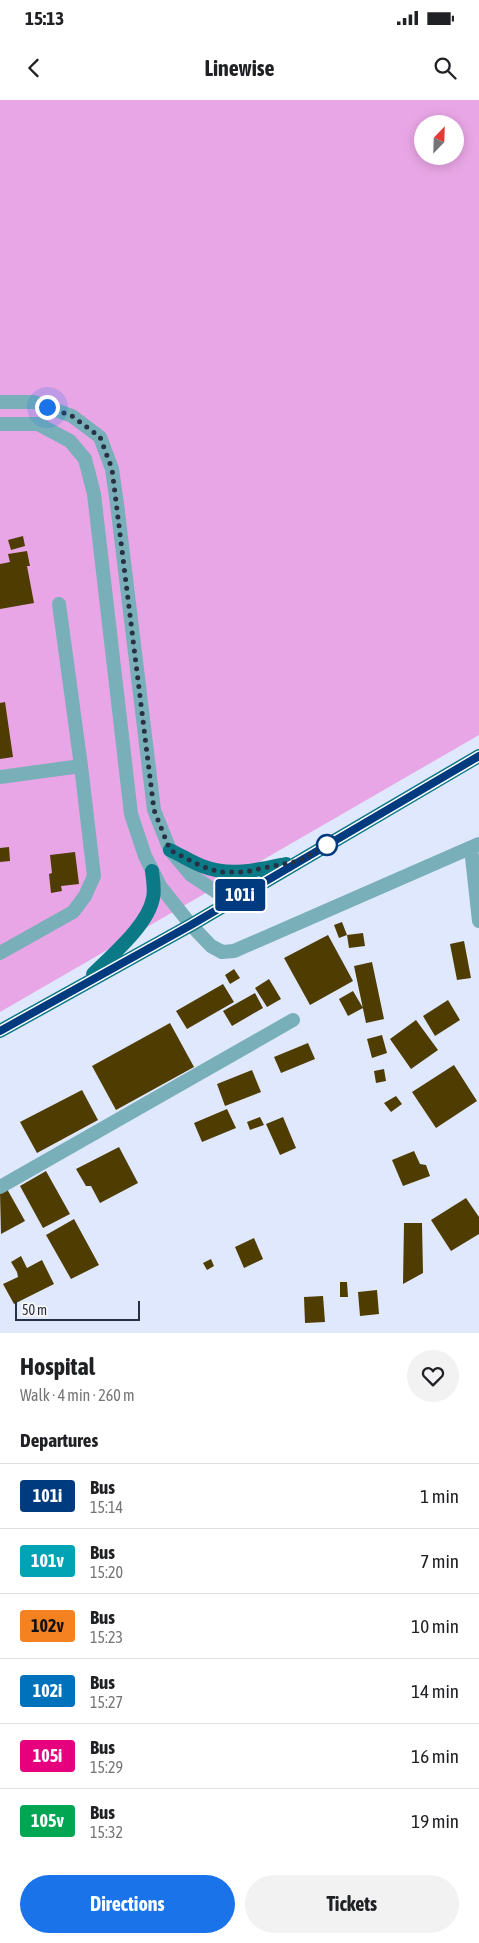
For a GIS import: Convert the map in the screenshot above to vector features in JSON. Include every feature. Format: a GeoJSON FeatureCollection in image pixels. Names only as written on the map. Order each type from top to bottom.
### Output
{"type":"FeatureCollection","features":[{"type":"Feature","properties":{"kind":"main road"},"geometry":{"type":"LineString","coordinates":[[0,1030],[191,925],[479,756]]}},
{"type":"Feature","properties":{"kind":"main road"},"geometry":{"type":"LineString","coordinates":[[170,850],[201,866],[219,872],[244,872],[299,861]]}},
{"type":"Feature","properties":{"kind":"main road"},"geometry":{"type":"LineString","coordinates":[[84,984],[143,920],[150,908],[153,897],[152,871]]}},
{"type":"Feature","properties":{"kind":"street"},"geometry":{"type":"LineString","coordinates":[[0,402],[34,402],[72,416],[100,437],[112,469],[154,810],[170,850],[191,875],[230,901]]}},
{"type":"Feature","properties":{"kind":"street"},"geometry":{"type":"LineString","coordinates":[[0,424],[38,424],[70,441],[85,458],[94,494],[131,814],[145,856],[160,886],[191,925],[211,946],[222,952],[234,951],[475,846],[479,922]]}},
{"type":"Feature","properties":{"kind":"street"},"geometry":{"type":"LineString","coordinates":[[0,953],[73,912],[85,896],[94,876],[59,604]]}},
{"type":"Feature","properties":{"kind":"street"},"geometry":{"type":"LineString","coordinates":[[0,777],[81,766]]}},
{"type":"Feature","properties":{"kind":"street"},"geometry":{"type":"LineString","coordinates":[[0,1187],[294,1020]]}},
{"type":"Feature","properties":{"kind":"shaded area"},"geometry":{"type":"Polygon","coordinates":[[[0,100],[479,100],[479,735],[0,1012],[0,100]]]}},
{"type":"Feature","properties":{"kind":"building"},"geometry":{"type":"Polygon","coordinates":[[[23,536],[25,546],[11,550],[8,540],[23,536]]]}},
{"type":"Feature","properties":{"kind":"building"},"geometry":{"type":"Polygon","coordinates":[[[27,551],[30,566],[27,566],[34,603],[0,609],[0,564],[10,562],[8,554],[27,551]]]}},
{"type":"Feature","properties":{"kind":"building"},"geometry":{"type":"Polygon","coordinates":[[[5,702],[13,757],[0,759],[0,703],[5,702]]]}},
{"type":"Feature","properties":{"kind":"building"},"geometry":{"type":"Polygon","coordinates":[[[9,847],[10,861],[0,862],[0,848],[9,847]]]}},
{"type":"Feature","properties":{"kind":"building"},"geometry":{"type":"Polygon","coordinates":[[[75,852],[79,884],[61,886],[62,891],[51,893],[49,874],[52,873],[50,855],[75,852]]]}},
{"type":"Feature","properties":{"kind":"building"},"geometry":{"type":"Polygon","coordinates":[[[342,922],[347,935],[339,938],[334,925],[342,922]]]}},
{"type":"Feature","properties":{"kind":"building"},"geometry":{"type":"Polygon","coordinates":[[[363,933],[365,946],[349,948],[347,935],[363,933]]]}},
{"type":"Feature","properties":{"kind":"building"},"geometry":{"type":"Polygon","coordinates":[[[328,935],[353,981],[310,1005],[284,958],[328,935]]]}},
{"type":"Feature","properties":{"kind":"building"},"geometry":{"type":"Polygon","coordinates":[[[464,941],[471,978],[457,980],[450,944],[464,941]]]}},
{"type":"Feature","properties":{"kind":"building"},"geometry":{"type":"Polygon","coordinates":[[[372,962],[384,1019],[366,1023],[354,966],[372,962]]]}},
{"type":"Feature","properties":{"kind":"building"},"geometry":{"type":"Polygon","coordinates":[[[234,969],[240,978],[230,984],[225,975],[234,969]]]}},
{"type":"Feature","properties":{"kind":"building"},"geometry":{"type":"Polygon","coordinates":[[[269,979],[281,999],[267,1007],[255,988],[269,979]]]}},
{"type":"Feature","properties":{"kind":"building"},"geometry":{"type":"Polygon","coordinates":[[[223,984],[234,1002],[187,1029],[176,1011],[223,984]]]}},
{"type":"Feature","properties":{"kind":"building"},"geometry":{"type":"Polygon","coordinates":[[[353,991],[363,1008],[348,1016],[339,999],[353,991]]]}},
{"type":"Feature","properties":{"kind":"building"},"geometry":{"type":"Polygon","coordinates":[[[255,993],[263,1008],[232,1026],[223,1011],[255,993]]]}},
{"type":"Feature","properties":{"kind":"building"},"geometry":{"type":"Polygon","coordinates":[[[448,1000],[460,1020],[435,1036],[423,1016],[448,1000]]]}},
{"type":"Feature","properties":{"kind":"building"},"geometry":{"type":"Polygon","coordinates":[[[416,1020],[438,1050],[411,1069],[390,1039],[416,1020]]]}},
{"type":"Feature","properties":{"kind":"building"},"geometry":{"type":"Polygon","coordinates":[[[170,1023],[194,1067],[116,1110],[92,1066],[170,1023]]]}},
{"type":"Feature","properties":{"kind":"building"},"geometry":{"type":"Polygon","coordinates":[[[382,1035],[387,1053],[372,1058],[367,1039],[382,1035]]]}},
{"type":"Feature","properties":{"kind":"building"},"geometry":{"type":"Polygon","coordinates":[[[308,1043],[315,1059],[281,1073],[274,1057],[308,1043]]]}},
{"type":"Feature","properties":{"kind":"building"},"geometry":{"type":"Polygon","coordinates":[[[454,1065],[477,1101],[436,1128],[412,1092],[454,1065]]]}},
{"type":"Feature","properties":{"kind":"building"},"geometry":{"type":"Polygon","coordinates":[[[384,1069],[386,1081],[376,1083],[374,1071],[384,1069]]]}},
{"type":"Feature","properties":{"kind":"building"},"geometry":{"type":"Polygon","coordinates":[[[252,1070],[261,1092],[225,1106],[217,1084],[252,1070]]]}},
{"type":"Feature","properties":{"kind":"building"},"geometry":{"type":"Polygon","coordinates":[[[82,1090],[98,1120],[37,1153],[20,1122],[82,1090]]]}},
{"type":"Feature","properties":{"kind":"building"},"geometry":{"type":"Polygon","coordinates":[[[396,1096],[402,1104],[391,1112],[384,1103],[396,1096]]]}},
{"type":"Feature","properties":{"kind":"building"},"geometry":{"type":"Polygon","coordinates":[[[227,1109],[236,1128],[202,1142],[194,1123],[227,1109]]]}},
{"type":"Feature","properties":{"kind":"building"},"geometry":{"type":"Polygon","coordinates":[[[260,1117],[264,1125],[250,1130],[247,1122],[260,1117]]]}},
{"type":"Feature","properties":{"kind":"building"},"geometry":{"type":"Polygon","coordinates":[[[283,1117],[296,1148],[280,1155],[266,1124],[283,1117]]]}},
{"type":"Feature","properties":{"kind":"building"},"geometry":{"type":"Polygon","coordinates":[[[119,1147],[138,1183],[100,1203],[91,1186],[86,1186],[76,1169],[119,1147]]]}},
{"type":"Feature","properties":{"kind":"building"},"geometry":{"type":"Polygon","coordinates":[[[414,1151],[420,1164],[426,1165],[430,1176],[403,1186],[392,1160],[414,1151]]]}},
{"type":"Feature","properties":{"kind":"building"},"geometry":{"type":"Polygon","coordinates":[[[46,1171],[70,1214],[43,1228],[20,1186],[46,1171]]]}},
{"type":"Feature","properties":{"kind":"building"},"geometry":{"type":"Polygon","coordinates":[[[7,1189],[25,1221],[1,1234],[0,1193],[7,1189]]]}},
{"type":"Feature","properties":{"kind":"building"},"geometry":{"type":"Polygon","coordinates":[[[466,1198],[479,1217],[479,1234],[451,1251],[431,1220],[466,1198]]]}},
{"type":"Feature","properties":{"kind":"building"},"geometry":{"type":"Polygon","coordinates":[[[74,1219],[99,1265],[71,1279],[46,1235],[74,1219]]]}},
{"type":"Feature","properties":{"kind":"building"},"geometry":{"type":"Polygon","coordinates":[[[404,1223],[422,1223],[423,1273],[403,1284],[404,1223]]]}},
{"type":"Feature","properties":{"kind":"building"},"geometry":{"type":"Polygon","coordinates":[[[254,1238],[263,1259],[244,1268],[235,1247],[254,1238]]]}},
{"type":"Feature","properties":{"kind":"building"},"geometry":{"type":"Polygon","coordinates":[[[21,1256],[27,1268],[42,1260],[54,1284],[14,1304],[3,1284],[18,1277],[11,1262],[21,1256]]]}},
{"type":"Feature","properties":{"kind":"building"},"geometry":{"type":"Polygon","coordinates":[[[211,1259],[214,1266],[207,1270],[203,1263],[211,1259]]]}},
{"type":"Feature","properties":{"kind":"building"},"geometry":{"type":"Polygon","coordinates":[[[340,1282],[347,1282],[348,1297],[340,1297],[340,1282]]]}},
{"type":"Feature","properties":{"kind":"building"},"geometry":{"type":"Polygon","coordinates":[[[377,1290],[379,1314],[360,1316],[358,1292],[377,1290]]]}},
{"type":"Feature","properties":{"kind":"building"},"geometry":{"type":"Polygon","coordinates":[[[323,1296],[325,1322],[305,1323],[304,1297],[323,1296]]]}},
{"type":"Feature","properties":{"kind":"bus line","name":"101i"},"geometry":{"type":"LineString","coordinates":[[0,1031],[191,925],[479,756]]}},
{"type":"Feature","properties":{"kind":"route"},"geometry":{"type":"LineString","coordinates":[[47,407],[72,416],[100,437],[112,469],[154,810],[170,850],[201,866],[219,872],[244,872],[299,861],[327,845]]}}]}
